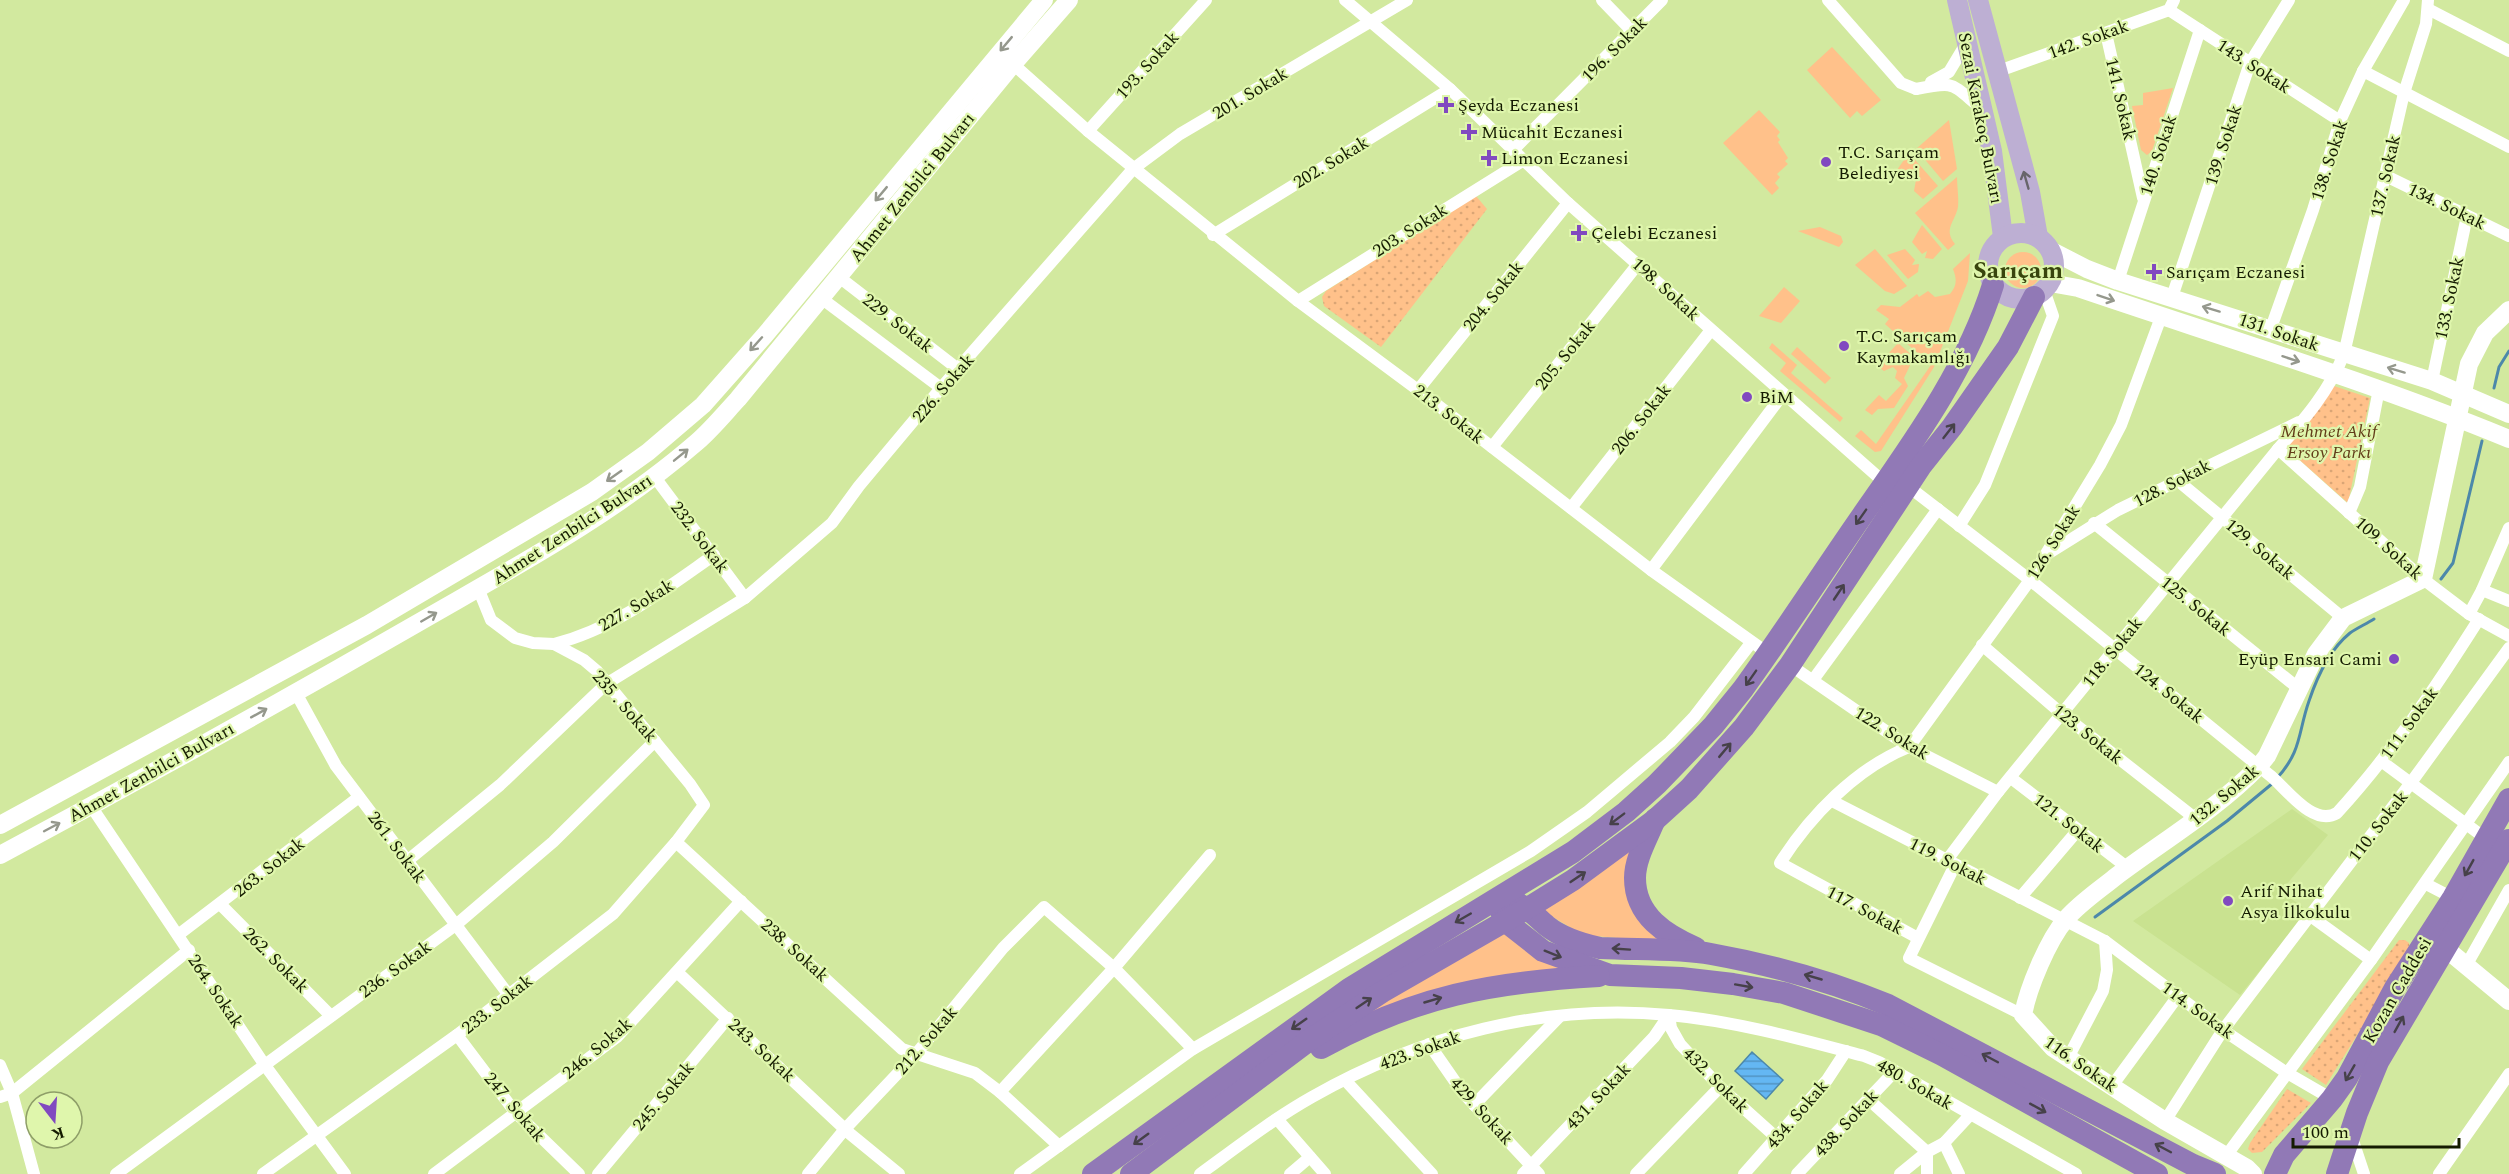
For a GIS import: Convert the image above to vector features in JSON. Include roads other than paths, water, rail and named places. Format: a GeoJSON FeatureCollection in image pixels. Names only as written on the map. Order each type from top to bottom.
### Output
{"type":"FeatureCollection","features":[{"type":"Feature","properties":{"kind":"highway"},"geometry":{"type":"LineString","coordinates":[[1131,1174],[1311,1039],[1382,992],[1574,852],[1626,812],[1657,784],[1713,726],[1760,649],[1885,483],[1969,347],[1993,285]]}},
{"type":"Feature","properties":{"kind":"highway"},"geometry":{"type":"LineString","coordinates":[[1528,908],[1606,857],[1656,819],[1715,762],[1790,665],[1909,487],[2008,347],[2042,290]]}},
{"type":"Feature","properties":{"kind":"highway","name":"Kozan Caddesi"},"geometry":{"type":"LineString","coordinates":[[2275,1174],[2284,1155],[2347,1078],[2396,988],[2453,898],[2509,799]]}},
{"type":"Feature","properties":{"kind":"highway"},"geometry":{"type":"LineString","coordinates":[[1656,819],[1642,850],[1635,877],[1643,909],[1656,925],[1670,936],[1709,954]]}},
{"type":"Feature","properties":{"kind":"highway","name":"Kozan Caddesi"},"geometry":{"type":"LineString","coordinates":[[2337,1174],[2350,1131],[2378,1062],[2509,840]]}},
{"type":"Feature","properties":{"kind":"highway"},"geometry":{"type":"LineString","coordinates":[[1093,1174],[1349,989],[1501,905],[1512,902],[1528,908],[1560,935],[1587,945],[1600,948],[1709,954],[1809,976],[1888,1005],[2193,1165],[2221,1165]]}},
{"type":"Feature","properties":{"kind":"highway"},"geometry":{"type":"LineString","coordinates":[[1501,905],[1543,951],[1610,975]]}},
{"type":"Feature","properties":{"kind":"highway"},"geometry":{"type":"LineString","coordinates":[[1197,1125],[1315,1051],[1411,1006],[1481,987],[1518,982],[1610,975],[1681,978],[1743,986],[1812,1001],[1881,1025],[1942,1055],[2157,1174]]}},
{"type":"Feature","properties":{"kind":"main road","name":"Ahmet Zenbilci Bulvarı"},"geometry":{"type":"LineString","coordinates":[[0,825],[367,626],[592,492],[648,452],[703,405],[1044,0]]}},
{"type":"Feature","properties":{"kind":"main road","name":"Ahmet Zenbilci Bulvarı"},"geometry":{"type":"LineString","coordinates":[[0,855],[296,693],[577,530],[699,441],[738,399],[1013,64],[1069,0]]}},
{"type":"Feature","properties":{"kind":"main road","name":"Sezai Karakoç Bulvarı"},"geometry":{"type":"LineString","coordinates":[[1957,0],[1996,171],[2003,237]]}},
{"type":"Feature","properties":{"kind":"main road"},"geometry":{"type":"LineString","coordinates":[[1978,0],[2044,243],[2054,260],[2054,271],[2042,290]]}},
{"type":"Feature","properties":{"kind":"main road"},"geometry":{"type":"LineString","coordinates":[[2044,243],[2021,232],[2003,237],[1990,252],[1987,263],[1988,275],[1993,285],[2001,293],[2011,298],[2023,299],[2042,290],[2078,288],[2379,389],[2457,417],[2509,439]]}},
{"type":"Feature","properties":{"kind":"main road","name":"131. Sokak"},"geometry":{"type":"LineString","coordinates":[[2044,243],[2086,269],[2118,281],[2432,381],[2509,414]]}},
{"type":"Feature","properties":{"kind":"main road"},"geometry":{"type":"LineString","coordinates":[[2423,579],[2469,364],[2485,333],[2509,309]]}},
{"type":"Feature","properties":{"kind":"main road","name":"132. Sokak"},"geometry":{"type":"LineString","coordinates":[[2023,1015],[2030,987],[2064,921],[2128,868],[2266,772],[2267,756],[2298,688],[2316,654],[2343,618],[2423,579]]}},
{"type":"Feature","properties":{"kind":"main road"},"geometry":{"type":"LineString","coordinates":[[2445,948],[2509,1001]]}},
{"type":"Feature","properties":{"kind":"main road","name":"116. Sokak"},"geometry":{"type":"LineString","coordinates":[[2023,1015],[2042,1039],[2068,1059],[2165,1121],[2221,1165],[2253,1174]]}},
{"type":"Feature","properties":{"kind":"street","name":"193. Sokak"},"geometry":{"type":"LineString","coordinates":[[1088,131],[1206,0]]}},
{"type":"Feature","properties":{"kind":"street","name":"198. Sokak"},"geometry":{"type":"LineString","coordinates":[[1345,0],[1450,89],[1568,202],[1885,483]]}},
{"type":"Feature","properties":{"kind":"street","name":"201. Sokak"},"geometry":{"type":"LineString","coordinates":[[1134,169],[1180,134],[1407,0]]}},
{"type":"Feature","properties":{"kind":"street"},"geometry":{"type":"LineString","coordinates":[[1602,0],[1632,31]]}},
{"type":"Feature","properties":{"kind":"street","name":"196. Sokak"},"geometry":{"type":"LineString","coordinates":[[1514,149],[1662,0]]}},
{"type":"Feature","properties":{"kind":"street"},"geometry":{"type":"LineString","coordinates":[[1828,0],[1901,83],[1916,89],[1952,84],[1983,109]]}},
{"type":"Feature","properties":{"kind":"street","name":"139. Sokak"},"geometry":{"type":"LineString","coordinates":[[2172,297],[2250,63],[2289,0]]}},
{"type":"Feature","properties":{"kind":"street","name":"138. Sokak"},"geometry":{"type":"LineString","coordinates":[[2271,328],[2313,210],[2340,121],[2363,71],[2404,0]]}},
{"type":"Feature","properties":{"kind":"street","name":"142. Sokak"},"geometry":{"type":"LineString","coordinates":[[1996,72],[2106,33],[2172,5]]}},
{"type":"Feature","properties":{"kind":"street","name":"143. Sokak"},"geometry":{"type":"LineString","coordinates":[[2172,5],[2200,30],[2340,121]]}},
{"type":"Feature","properties":{"kind":"street"},"geometry":{"type":"LineString","coordinates":[[2428,5],[2509,51]]}},
{"type":"Feature","properties":{"kind":"street","name":"137. Sokak"},"geometry":{"type":"LineString","coordinates":[[2344,354],[2404,93],[2426,24],[2428,5]]}},
{"type":"Feature","properties":{"kind":"street","name":"140. Sokak"},"geometry":{"type":"LineString","coordinates":[[2118,281],[2200,30]]}},
{"type":"Feature","properties":{"kind":"street","name":"141. Sokak"},"geometry":{"type":"LineString","coordinates":[[2106,33],[2144,200]]}},
{"type":"Feature","properties":{"kind":"street"},"geometry":{"type":"LineString","coordinates":[[1916,89],[1949,72],[1967,42]]}},
{"type":"Feature","properties":{"kind":"street","name":"213. Sokak"},"geometry":{"type":"LineString","coordinates":[[1013,64],[1088,131],[1213,235],[1651,570],[1760,649]]}},
{"type":"Feature","properties":{"kind":"street"},"geometry":{"type":"LineString","coordinates":[[2363,71],[2509,147]]}},
{"type":"Feature","properties":{"kind":"street","name":"202. Sokak"},"geometry":{"type":"LineString","coordinates":[[1213,235],[1450,89]]}},
{"type":"Feature","properties":{"kind":"street","name":"203. Sokak"},"geometry":{"type":"LineString","coordinates":[[1298,301],[1524,160]]}},
{"type":"Feature","properties":{"kind":"street","name":"226. Sokak"},"geometry":{"type":"LineString","coordinates":[[745,598],[832,523],[859,486],[941,388],[1134,169]]}},
{"type":"Feature","properties":{"kind":"street","name":"134. Sokak"},"geometry":{"type":"LineString","coordinates":[[2386,176],[2509,236]]}},
{"type":"Feature","properties":{"kind":"street","name":"204. Sokak"},"geometry":{"type":"LineString","coordinates":[[1418,390],[1568,202]]}},
{"type":"Feature","properties":{"kind":"street","name":"133. Sokak"},"geometry":{"type":"LineString","coordinates":[[2432,381],[2467,216]]}},
{"type":"Feature","properties":{"kind":"street","name":"205. Sokak"},"geometry":{"type":"LineString","coordinates":[[1492,447],[1638,264]]}},
{"type":"Feature","properties":{"kind":"street","name":"229. Sokak"},"geometry":{"type":"LineString","coordinates":[[839,277],[958,369]]}},
{"type":"Feature","properties":{"kind":"street"},"geometry":{"type":"LineString","coordinates":[[1959,526],[1985,485],[2053,316],[2042,290]]}},
{"type":"Feature","properties":{"kind":"street","name":"229. Sokak"},"geometry":{"type":"LineString","coordinates":[[821,298],[941,388]]}},
{"type":"Feature","properties":{"kind":"street","name":"126. Sokak"},"geometry":{"type":"LineString","coordinates":[[1909,747],[2030,580],[2110,447],[2161,317]]}},
{"type":"Feature","properties":{"kind":"street","name":"206. Sokak"},"geometry":{"type":"LineString","coordinates":[[1571,508],[1711,330]]}},
{"type":"Feature","properties":{"kind":"street","name":"118. Sokak"},"geometry":{"type":"LineString","coordinates":[[1909,958],[1955,865],[1947,860],[2061,714],[2305,418],[2335,374],[2344,354]]}},
{"type":"Feature","properties":{"kind":"street"},"geometry":{"type":"LineString","coordinates":[[2349,513],[2360,487],[2379,389]]}},
{"type":"Feature","properties":{"kind":"street"},"geometry":{"type":"LineString","coordinates":[[1651,570],[1783,394]]}},
{"type":"Feature","properties":{"kind":"street","name":"128. Sokak"},"geometry":{"type":"LineString","coordinates":[[2044,556],[2094,523],[2305,418]]}},
{"type":"Feature","properties":{"kind":"street","name":"109. Sokak"},"geometry":{"type":"LineString","coordinates":[[2278,448],[2423,579],[2474,617],[2509,636]]}},
{"type":"Feature","properties":{"kind":"street","name":"232. Sokak"},"geometry":{"type":"LineString","coordinates":[[654,476],[745,598]]}},
{"type":"Feature","properties":{"kind":"street","name":"129. Sokak"},"geometry":{"type":"LineString","coordinates":[[2177,480],[2343,618]]}},
{"type":"Feature","properties":{"kind":"street","name":"124. Sokak"},"geometry":{"type":"LineString","coordinates":[[1909,487],[2030,580],[2266,772],[2304,806],[2321,817],[2329,817]]}},
{"type":"Feature","properties":{"kind":"street"},"geometry":{"type":"LineString","coordinates":[[1813,680],[1938,509]]}},
{"type":"Feature","properties":{"kind":"street","name":"125. Sokak"},"geometry":{"type":"LineString","coordinates":[[2094,523],[2298,688]]}},
{"type":"Feature","properties":{"kind":"street","name":"111. Sokak"},"geometry":{"type":"LineString","coordinates":[[2329,817],[2337,813],[2347,802],[2440,680],[2474,617],[2482,590],[2509,528]]}},
{"type":"Feature","properties":{"kind":"street","name":"227. Sokak"},"geometry":{"type":"LineString","coordinates":[[554,644],[573,639],[611,623],[714,555]]}},
{"type":"Feature","properties":{"kind":"street","name":"235 . Sokak"},"geometry":{"type":"LineString","coordinates":[[478,588],[491,620],[515,638],[533,643],[554,644],[584,660],[655,741],[704,805]]}},
{"type":"Feature","properties":{"kind":"street"},"geometry":{"type":"LineString","coordinates":[[2482,590],[2509,601]]}},
{"type":"Feature","properties":{"kind":"street"},"geometry":{"type":"LineString","coordinates":[[407,861],[500,785],[606,684],[745,598]]}},
{"type":"Feature","properties":{"kind":"street","name":"123. Sokak"},"geometry":{"type":"LineString","coordinates":[[1982,645],[2061,714],[2196,819]]}},
{"type":"Feature","properties":{"kind":"street","name":"110. Sokak"},"geometry":{"type":"LineString","coordinates":[[2165,1121],[2223,1030],[2410,784],[2509,648]]}},
{"type":"Feature","properties":{"kind":"street"},"geometry":{"type":"LineString","coordinates":[[1020,1174],[1193,1049],[1531,850],[1587,812],[1670,742],[1760,649]]}},
{"type":"Feature","properties":{"kind":"street","name":"122. Sokak"},"geometry":{"type":"LineString","coordinates":[[1790,665],[1909,747],[1998,792]]}},
{"type":"Feature","properties":{"kind":"street","name":"261. Sokak"},"geometry":{"type":"LineString","coordinates":[[296,693],[336,766],[508,994]]}},
{"type":"Feature","properties":{"kind":"street","name":"236. Sokak"},"geometry":{"type":"LineString","coordinates":[[116,1174],[457,924],[554,842],[655,741]]}},
{"type":"Feature","properties":{"kind":"street"},"geometry":{"type":"LineString","coordinates":[[1832,801],[1888,755],[1909,747]]}},
{"type":"Feature","properties":{"kind":"street"},"geometry":{"type":"LineString","coordinates":[[2381,760],[2410,784],[2485,838]]}},
{"type":"Feature","properties":{"kind":"street"},"geometry":{"type":"LineString","coordinates":[[2221,1165],[2426,884],[2509,762]]}},
{"type":"Feature","properties":{"kind":"street","name":"121. Sokak"},"geometry":{"type":"LineString","coordinates":[[2011,778],[2128,868]]}},
{"type":"Feature","properties":{"kind":"street","name":"263. Sokak"},"geometry":{"type":"LineString","coordinates":[[178,935],[359,797]]}},
{"type":"Feature","properties":{"kind":"street","name":"119. Sokak"},"geometry":{"type":"LineString","coordinates":[[1832,801],[2064,921]]}},
{"type":"Feature","properties":{"kind":"street","name":"117. Sokak"},"geometry":{"type":"LineString","coordinates":[[1832,801],[1798,836],[1780,863],[1918,938]]}},
{"type":"Feature","properties":{"kind":"street","name":"233. Sokak"},"geometry":{"type":"LineString","coordinates":[[263,1174],[457,1035],[613,914],[704,805]]}},
{"type":"Feature","properties":{"kind":"street","name":"264. Sokak"},"geometry":{"type":"LineString","coordinates":[[91,806],[264,1064],[345,1174]]}},
{"type":"Feature","properties":{"kind":"street"},"geometry":{"type":"LineString","coordinates":[[2020,898],[2078,830]]}},
{"type":"Feature","properties":{"kind":"street","name":"238. Sokak"},"geometry":{"type":"LineString","coordinates":[[675,842],[902,1049],[975,1073],[1000,1092],[1059,1146]]}},
{"type":"Feature","properties":{"kind":"street"},"geometry":{"type":"LineString","coordinates":[[1000,1092],[1114,968],[1210,855]]}},
{"type":"Feature","properties":{"kind":"street"},"geometry":{"type":"LineString","coordinates":[[2426,884],[2453,898]]}},
{"type":"Feature","properties":{"kind":"street"},"geometry":{"type":"LineString","coordinates":[[2467,964],[2509,890]]}},
{"type":"Feature","properties":{"kind":"street","name":"246. Sokak"},"geometry":{"type":"LineString","coordinates":[[434,1174],[617,1037],[741,901]]}},
{"type":"Feature","properties":{"kind":"street","name":"262. Sokak"},"geometry":{"type":"LineString","coordinates":[[220,904],[331,1016]]}},
{"type":"Feature","properties":{"kind":"street","name":"212. Sokak"},"geometry":{"type":"LineString","coordinates":[[808,1174],[845,1129],[916,1054],[1004,948],[1044,907],[1114,968]]}},
{"type":"Feature","properties":{"kind":"street"},"geometry":{"type":"LineString","coordinates":[[2309,915],[2371,960]]}},
{"type":"Feature","properties":{"kind":"street","name":"114. Sokak"},"geometry":{"type":"LineString","coordinates":[[2064,921],[2105,941],[2223,1030],[2287,1073],[2332,1099]]}},
{"type":"Feature","properties":{"kind":"street"},"geometry":{"type":"LineString","coordinates":[[2068,1059],[2103,991],[2107,970],[2105,941]]}},
{"type":"Feature","properties":{"kind":"street"},"geometry":{"type":"LineString","coordinates":[[6,1095],[189,950]]}},
{"type":"Feature","properties":{"kind":"street","name":"116. Sokak"},"geometry":{"type":"LineString","coordinates":[[1909,958],[2023,1015]]}},
{"type":"Feature","properties":{"kind":"street"},"geometry":{"type":"LineString","coordinates":[[1114,968],[1193,1049]]}},
{"type":"Feature","properties":{"kind":"street","name":"243. Sokak"},"geometry":{"type":"LineString","coordinates":[[678,972],[845,1129],[900,1174]]}},
{"type":"Feature","properties":{"kind":"street"},"geometry":{"type":"LineString","coordinates":[[2112,1086],[2178,996]]}},
{"type":"Feature","properties":{"kind":"street","name":"423. Sokak"},"geometry":{"type":"LineString","coordinates":[[1200,1174],[1277,1119],[1345,1080],[1429,1044],[1503,1024],[1559,1017],[1597,1014],[1670,1015]]}},
{"type":"Feature","properties":{"kind":"street","name":"480. Sokak"},"geometry":{"type":"LineString","coordinates":[[1670,1015],[1743,1027],[1846,1051],[1879,1062],[2076,1174]]}},
{"type":"Feature","properties":{"kind":"street","name":"432. Sokak"},"geometry":{"type":"LineString","coordinates":[[1670,1015],[1674,1036],[1720,1087],[1777,1137]]}},
{"type":"Feature","properties":{"kind":"street","name":"431. Sokak"},"geometry":{"type":"LineString","coordinates":[[1531,1171],[1650,1042],[1670,1015]]}},
{"type":"Feature","properties":{"kind":"street"},"geometry":{"type":"LineString","coordinates":[[1474,1105],[1559,1017]]}},
{"type":"Feature","properties":{"kind":"street","name":"245. Sokak"},"geometry":{"type":"LineString","coordinates":[[598,1174],[728,1018]]}},
{"type":"Feature","properties":{"kind":"street","name":"247. Sokak"},"geometry":{"type":"LineString","coordinates":[[457,1035],[515,1112],[579,1174]]}},
{"type":"Feature","properties":{"kind":"street","name":"429. Sokak"},"geometry":{"type":"LineString","coordinates":[[1429,1044],[1450,1076],[1531,1171]]}},
{"type":"Feature","properties":{"kind":"street","name":"434. Sokak"},"geometry":{"type":"LineString","coordinates":[[1744,1174],[1827,1080],[1846,1051]]}},
{"type":"Feature","properties":{"kind":"street"},"geometry":{"type":"LineString","coordinates":[[0,1065],[6,1095],[34,1174]]}},
{"type":"Feature","properties":{"kind":"street","name":"438. Sokak"},"geometry":{"type":"LineString","coordinates":[[1803,1172],[1895,1071]]}},
{"type":"Feature","properties":{"kind":"street"},"geometry":{"type":"LineString","coordinates":[[2439,1174],[2509,1074]]}},
{"type":"Feature","properties":{"kind":"street"},"geometry":{"type":"LineString","coordinates":[[1345,1080],[1432,1174]]}},
{"type":"Feature","properties":{"kind":"street"},"geometry":{"type":"LineString","coordinates":[[1636,1174],[1720,1087]]}},
{"type":"Feature","properties":{"kind":"street"},"geometry":{"type":"LineString","coordinates":[[1868,1099],[1927,1152]]}},
{"type":"Feature","properties":{"kind":"street"},"geometry":{"type":"LineString","coordinates":[[1900,1174],[1927,1152],[1944,1143],[1970,1115]]}},
{"type":"Feature","properties":{"kind":"street"},"geometry":{"type":"LineString","coordinates":[[1277,1119],[1325,1174]]}},
{"type":"Feature","properties":{"kind":"street"},"geometry":{"type":"LineString","coordinates":[[2350,1131],[2364,1174]]}},
{"type":"Feature","properties":{"kind":"street"},"geometry":{"type":"LineString","coordinates":[[1944,1143],[1959,1174]]}},
{"type":"Feature","properties":{"kind":"street"},"geometry":{"type":"LineString","coordinates":[[1926,1174],[1927,1152]]}},
{"type":"Feature","properties":{"kind":"street"},"geometry":{"type":"LineString","coordinates":[[1290,1174],[1310,1157]]}},
{"type":"Feature","properties":{"kind":"water"},"geometry":{"type":"Polygon","coordinates":[[[1752,1052],[1783,1080],[1766,1099],[1735,1071],[1752,1052]]]}},
{"type":"Feature","properties":{"kind":"waterway"},"geometry":{"type":"LineString","coordinates":[[2494,388],[2499,367],[2509,351]]}},
{"type":"Feature","properties":{"kind":"waterway"},"geometry":{"type":"LineString","coordinates":[[2441,579],[2453,563],[2482,441]]}},
{"type":"Feature","properties":{"kind":"waterway"},"geometry":{"type":"LineString","coordinates":[[2277,778],[2295,750],[2312,692],[2330,656],[2350,633],[2374,619]]}},
{"type":"Feature","properties":{"kind":"waterway"},"geometry":{"type":"LineString","coordinates":[[2095,917],[2227,821],[2273,783]]}},
{"type":"Feature","properties":{"kind":"place","name":"Şeyda Eczanesi"},"geometry":{"type":"Point","coordinates":[1446,105]}},
{"type":"Feature","properties":{"kind":"place","name":"Mücahit Eczanesi"},"geometry":{"type":"Point","coordinates":[1469,132]}},
{"type":"Feature","properties":{"kind":"place","name":"Limon Eczanesi"},"geometry":{"type":"Point","coordinates":[1489,158]}},
{"type":"Feature","properties":{"kind":"place","name":"T.C. Sarıçam Belediyesi"},"geometry":{"type":"Point","coordinates":[1826,162]}},
{"type":"Feature","properties":{"kind":"place","name":"Çelebi Eczanesi"},"geometry":{"type":"Point","coordinates":[1579,233]}},
{"type":"Feature","properties":{"kind":"place","name":"Sarıçam Eczanesi"},"geometry":{"type":"Point","coordinates":[2154,272]}},
{"type":"Feature","properties":{"kind":"place","name":"T.C. Sarıçam Kaymakamlığı"},"geometry":{"type":"Point","coordinates":[1844,346]}},
{"type":"Feature","properties":{"kind":"place","name":"BiM"},"geometry":{"type":"Point","coordinates":[1747,397]}},
{"type":"Feature","properties":{"kind":"place","name":"Eyüp Ensari Cami"},"geometry":{"type":"Point","coordinates":[2394,659]}},
{"type":"Feature","properties":{"kind":"place","name":"Arif Nihat Asya İlkokulu"},"geometry":{"type":"Point","coordinates":[2228,901]}},
{"type":"Feature","properties":{"kind":"district","name":"Sarıçam"},"geometry":{"type":"Point","coordinates":[2018,270]}},
{"type":"Feature","properties":{"kind":"park label","name":"Mehmet Akif Ersoy Parkı"},"geometry":{"type":"Point","coordinates":[2329,441]}}]}
